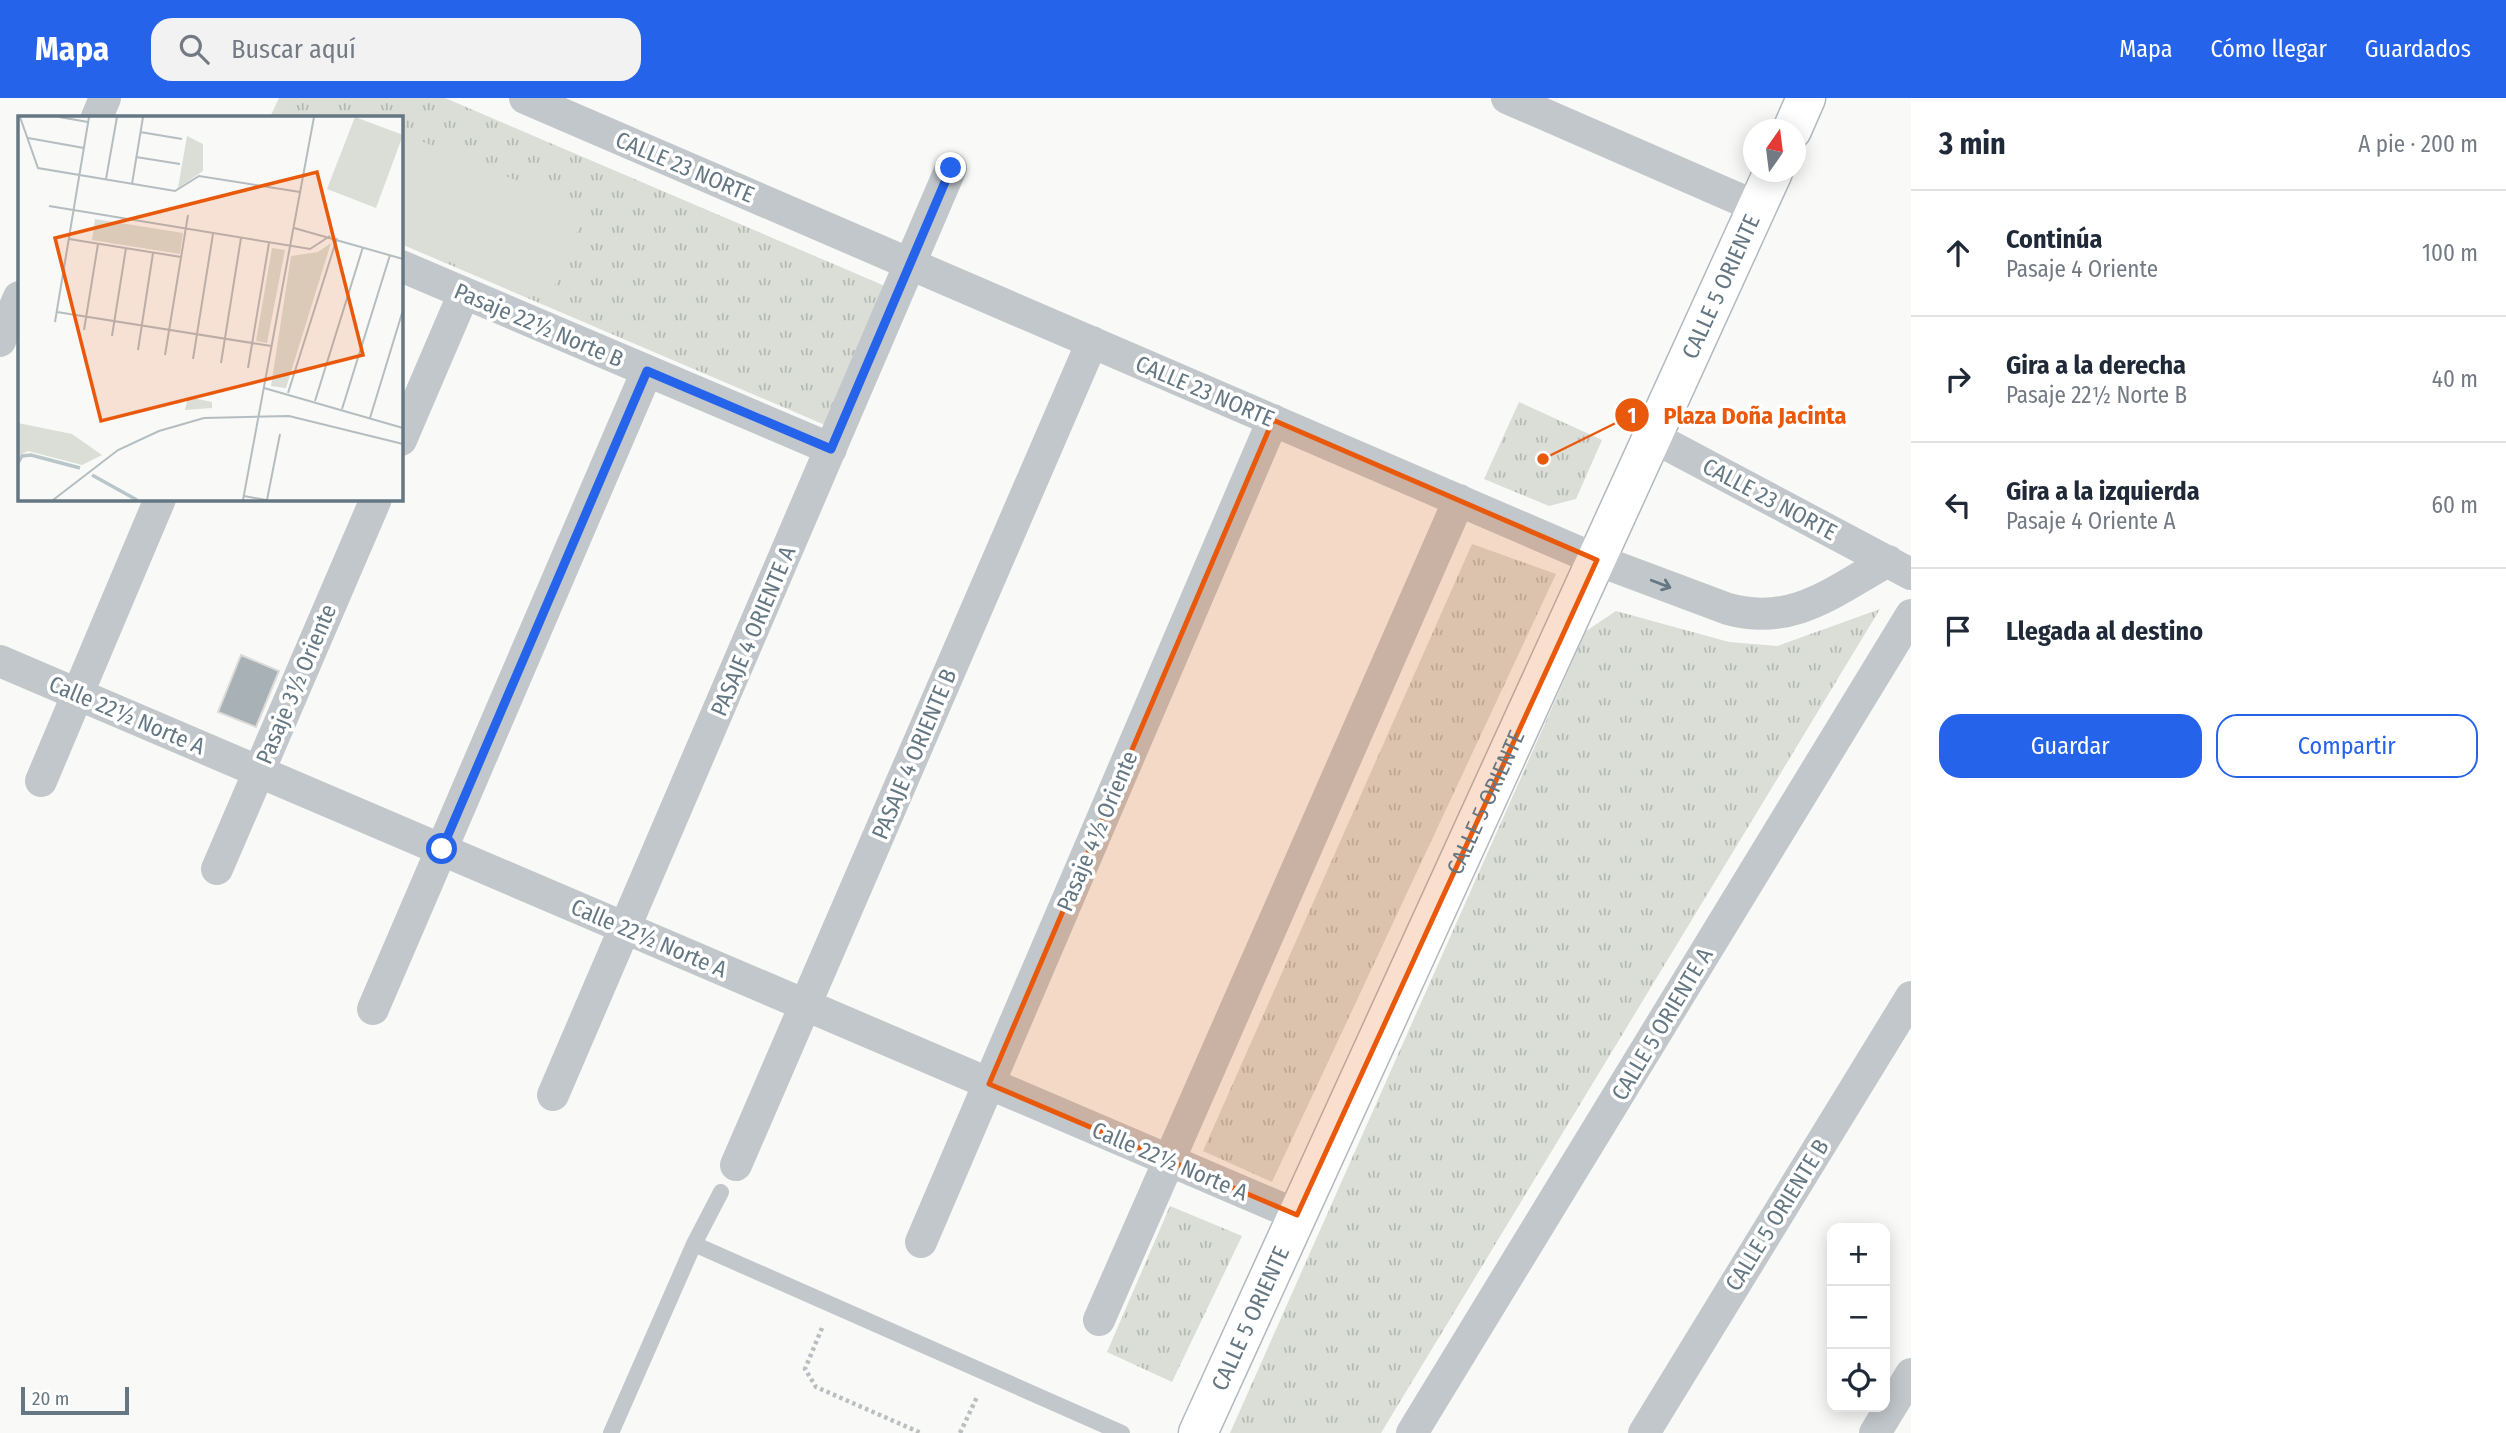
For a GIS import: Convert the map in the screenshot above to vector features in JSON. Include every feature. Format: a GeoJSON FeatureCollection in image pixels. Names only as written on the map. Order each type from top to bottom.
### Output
{"type":"FeatureCollection","features":[{"type":"Feature","properties":{"kind":"street"},"geometry":{"type":"LineString","coordinates":[[97,116],[105,98]]}},
{"type":"Feature","properties":{"kind":"street","name":"CALLE 23 NORTE"},"geometry":{"type":"LineString","coordinates":[[525,98],[1597,560],[1750,615],[1773,615],[1802,608],[1900,567]]}},
{"type":"Feature","properties":{"kind":"street"},"geometry":{"type":"LineString","coordinates":[[1507,98],[1757,207]]}},
{"type":"Feature","properties":{"kind":"street"},"geometry":{"type":"LineString","coordinates":[[1797,119],[1806,98]]}},
{"type":"Feature","properties":{"kind":"street","name":"PASAJE 4 ORIENTE A"},"geometry":{"type":"LineString","coordinates":[[553,1095],[951,168]]}},
{"type":"Feature","properties":{"kind":"street","name":"CALLE 5 ORIENTE"},"geometry":{"type":"LineString","coordinates":[[1198,1433],[1768,182]]}},
{"type":"Feature","properties":{"kind":"street","name":"Pasaje 22½ Norte B"},"geometry":{"type":"LineString","coordinates":[[402,266],[831,449]]}},
{"type":"Feature","properties":{"kind":"street"},"geometry":{"type":"LineString","coordinates":[[402,438],[464,293]]}},
{"type":"Feature","properties":{"kind":"street"},"geometry":{"type":"LineString","coordinates":[[0,341],[18,299]]}},
{"type":"Feature","properties":{"kind":"street","name":"PASAJE 4 ORIENTE B"},"geometry":{"type":"LineString","coordinates":[[729,1179],[1092,342]]}},
{"type":"Feature","properties":{"kind":"street"},"geometry":{"type":"LineString","coordinates":[[373,1009],[647,371]]}},
{"type":"Feature","properties":{"kind":"street","name":"Pasaje 4½ Oriente"},"geometry":{"type":"LineString","coordinates":[[921,1242],[1273,420]]}},
{"type":"Feature","properties":{"kind":"street","name":"CALLE 23 NORTE"},"geometry":{"type":"LineString","coordinates":[[1653,437],[1900,567]]}},
{"type":"Feature","properties":{"kind":"street"},"geometry":{"type":"LineString","coordinates":[[41,780],[160,500]]}},
{"type":"Feature","properties":{"kind":"street","name":"Pasaje 3½ Oriente"},"geometry":{"type":"LineString","coordinates":[[217,869],[376,500]]}},
{"type":"Feature","properties":{"kind":"street"},"geometry":{"type":"LineString","coordinates":[[1099,1320],[1459,500]]}},
{"type":"Feature","properties":{"kind":"street","name":"CALLE 5 ORIENTE A"},"geometry":{"type":"LineString","coordinates":[[1412,1433],[1911,615]]}},
{"type":"Feature","properties":{"kind":"street","name":"Calle 22½ Norte A"},"geometry":{"type":"LineString","coordinates":[[0,661],[1297,1215]]}},
{"type":"Feature","properties":{"kind":"street","name":"CALLE 5 ORIENTE B"},"geometry":{"type":"LineString","coordinates":[[1644,1433],[1911,997]]}},
{"type":"Feature","properties":{"kind":"street"},"geometry":{"type":"LineString","coordinates":[[1875,1433],[1911,1374]]}},
{"type":"Feature","properties":{"kind":"lane"},"geometry":{"type":"LineString","coordinates":[[611,1433],[694,1244],[729,1179]]}},
{"type":"Feature","properties":{"kind":"lane"},"geometry":{"type":"LineString","coordinates":[[694,1244],[1122,1433]]}},
{"type":"Feature","properties":{"kind":"path"},"geometry":{"type":"LineString","coordinates":[[831,1305],[805,1369],[816,1387],[921,1433]]}},
{"type":"Feature","properties":{"kind":"path"},"geometry":{"type":"LineString","coordinates":[[960,1433],[988,1374]]}},
{"type":"Feature","properties":{"kind":"highlighted area"},"geometry":{"type":"Polygon","coordinates":[[[1273,420],[1597,560],[1297,1215],[989,1084],[1273,420]]]}},
{"type":"Feature","properties":{"kind":"green space"},"geometry":{"type":"Polygon","coordinates":[[[279,98],[445,98],[885,286],[825,425],[402,244],[402,116],[270,116],[279,98]]]}},
{"type":"Feature","properties":{"kind":"green space"},"geometry":{"type":"Polygon","coordinates":[[[411,137],[586,209],[548,302],[402,242],[402,158],[411,137]]]}},
{"type":"Feature","properties":{"kind":"green space"},"geometry":{"type":"Polygon","coordinates":[[[1519,402],[1602,440],[1576,499],[1549,506],[1484,479],[1519,402]]]}},
{"type":"Feature","properties":{"kind":"green space"},"geometry":{"type":"Polygon","coordinates":[[[1472,544],[1556,574],[1272,1182],[1203,1151],[1472,544]]]}},
{"type":"Feature","properties":{"kind":"green space"},"geometry":{"type":"Polygon","coordinates":[[[1880,609],[1381,1433],[1230,1433],[1586,631],[1616,611],[1729,642],[1777,646],[1880,609]]]}},
{"type":"Feature","properties":{"kind":"green space"},"geometry":{"type":"Polygon","coordinates":[[[1170,1206],[1242,1236],[1172,1382],[1107,1352],[1170,1206]]]}},
{"type":"Feature","properties":{"kind":"building"},"geometry":{"type":"Polygon","coordinates":[[[241,655],[279,671],[256,727],[218,712],[241,655]]]}},
{"type":"Feature","properties":{"kind":"place","name":"Plaza Doña Jacinta"},"geometry":{"type":"Point","coordinates":[1543,459]}},
{"type":"Feature","properties":{"kind":"route"},"geometry":{"type":"LineString","coordinates":[[442,849],[647,371],[831,449],[951,168]]}}]}
